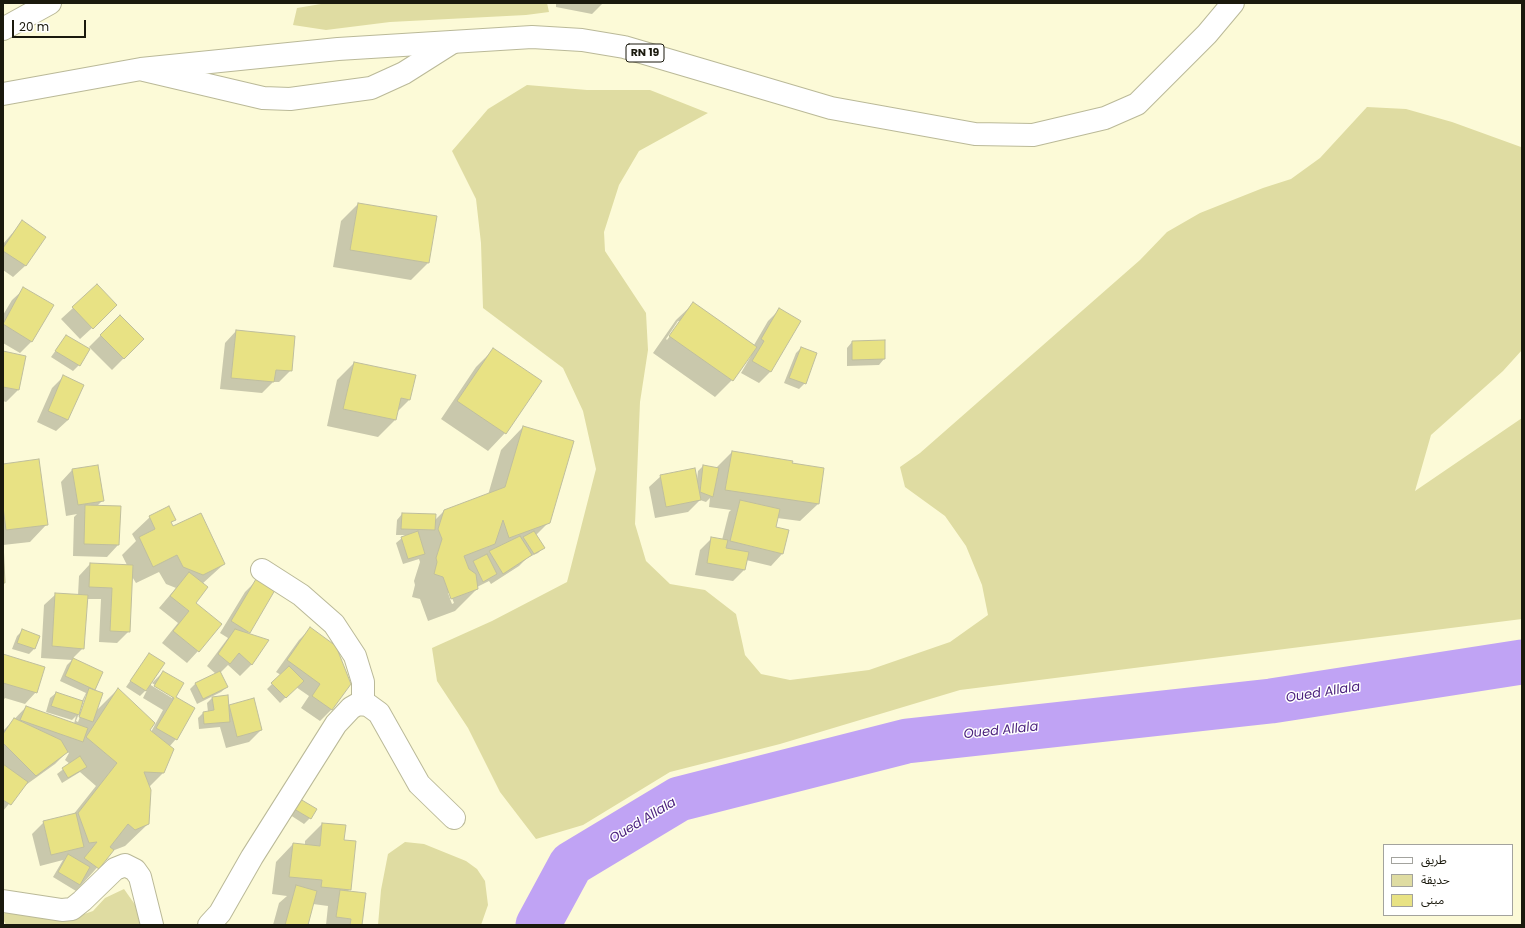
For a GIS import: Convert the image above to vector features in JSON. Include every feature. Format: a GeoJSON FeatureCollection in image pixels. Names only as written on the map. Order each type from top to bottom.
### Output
{"type":"FeatureCollection","features":[{"type":"Feature","properties":{"kind":"main road"},"geometry":{"type":"LineString","coordinates":[[3,28],[50,3]]}},
{"type":"Feature","properties":{"kind":"main road","name":"RN 19"},"geometry":{"type":"LineString","coordinates":[[3,94],[141,69],[338,49],[532,37],[589,41],[624,47],[831,108],[975,134],[1033,135],[1105,118],[1137,104],[1207,34],[1233,3]]}},
{"type":"Feature","properties":{"kind":"main road"},"geometry":{"type":"LineString","coordinates":[[141,69],[262,98],[290,99],[371,88],[410,69],[453,42]]}},
{"type":"Feature","properties":{"kind":"main road"},"geometry":{"type":"LineString","coordinates":[[262,570],[301,595],[334,624],[355,656],[363,682],[363,703]]}},
{"type":"Feature","properties":{"kind":"main road"},"geometry":{"type":"LineString","coordinates":[[363,703],[379,713],[419,784],[454,818]]}},
{"type":"Feature","properties":{"kind":"main road"},"geometry":{"type":"LineString","coordinates":[[209,925],[220,913],[252,857],[336,724],[351,708],[363,703]]}},
{"type":"Feature","properties":{"kind":"main road"},"geometry":{"type":"LineString","coordinates":[[3,901],[62,910],[72,909],[115,869],[125,865],[135,870],[140,877],[152,925]]}},
{"type":"Feature","properties":{"kind":"green space"},"geometry":{"type":"Polygon","coordinates":[[[327,3],[547,3],[549,12],[526,15],[390,22],[326,30],[293,25],[297,8],[327,3]]]}},
{"type":"Feature","properties":{"kind":"green space"},"geometry":{"type":"Polygon","coordinates":[[[527,85],[587,90],[650,90],[708,113],[639,151],[619,185],[604,232],[605,251],[646,313],[648,350],[640,402],[635,524],[646,561],[670,584],[705,590],[736,614],[745,655],[761,674],[790,680],[869,670],[950,642],[988,615],[982,585],[966,546],[945,516],[905,487],[900,467],[920,453],[1140,260],[1167,232],[1200,213],[1263,188],[1291,179],[1320,158],[1367,107],[1406,109],[1452,122],[1521,147],[1522,350],[1503,371],[1431,435],[1415,491],[1522,418],[1522,619],[960,690],[780,744],[670,772],[583,825],[536,839],[500,792],[468,728],[437,681],[432,648],[492,621],[567,582],[596,469],[583,411],[563,368],[483,308],[481,243],[476,199],[452,151],[488,109],[527,85]]]}},
{"type":"Feature","properties":{"kind":"green space"},"geometry":{"type":"Polygon","coordinates":[[[405,842],[424,844],[466,861],[477,869],[485,881],[488,905],[481,925],[378,925],[381,890],[388,854],[405,842]]]}},
{"type":"Feature","properties":{"kind":"green space"},"geometry":{"type":"Polygon","coordinates":[[[124,889],[136,906],[140,925],[6,925],[3,919],[3,914],[10,911],[73,918],[93,911],[105,898],[124,889]]]}},
{"type":"Feature","properties":{"kind":"building"},"geometry":{"type":"Polygon","coordinates":[[[358,203],[437,216],[429,263],[350,250],[358,203]]]}},
{"type":"Feature","properties":{"kind":"building"},"geometry":{"type":"Polygon","coordinates":[[[22,220],[46,237],[26,266],[3,251],[3,248],[22,220]]]}},
{"type":"Feature","properties":{"kind":"building"},"geometry":{"type":"Polygon","coordinates":[[[97,284],[117,305],[93,329],[72,307],[97,284]]]}},
{"type":"Feature","properties":{"kind":"building"},"geometry":{"type":"Polygon","coordinates":[[[23,287],[54,305],[32,342],[3,324],[23,287]]]}},
{"type":"Feature","properties":{"kind":"building"},"geometry":{"type":"Polygon","coordinates":[[[693,302],[757,347],[733,381],[669,336],[693,302]]]}},
{"type":"Feature","properties":{"kind":"building"},"geometry":{"type":"Polygon","coordinates":[[[779,308],[801,321],[771,372],[752,361],[764,341],[761,339],[779,308]]]}},
{"type":"Feature","properties":{"kind":"building"},"geometry":{"type":"Polygon","coordinates":[[[120,315],[144,339],[124,359],[100,335],[120,315]]]}},
{"type":"Feature","properties":{"kind":"building"},"geometry":{"type":"Polygon","coordinates":[[[236,330],[295,336],[292,371],[276,370],[274,382],[231,378],[236,330]]]}},
{"type":"Feature","properties":{"kind":"building"},"geometry":{"type":"Polygon","coordinates":[[[66,335],[90,349],[80,366],[55,351],[66,335]]]}},
{"type":"Feature","properties":{"kind":"building"},"geometry":{"type":"Polygon","coordinates":[[[885,340],[885,359],[852,360],[852,341],[885,340]]]}},
{"type":"Feature","properties":{"kind":"building"},"geometry":{"type":"Polygon","coordinates":[[[801,347],[817,353],[806,384],[789,378],[801,347]]]}},
{"type":"Feature","properties":{"kind":"building"},"geometry":{"type":"Polygon","coordinates":[[[493,348],[542,381],[506,434],[457,401],[493,348]]]}},
{"type":"Feature","properties":{"kind":"building"},"geometry":{"type":"Polygon","coordinates":[[[3,351],[26,356],[19,390],[3,387],[3,351]]]}},
{"type":"Feature","properties":{"kind":"building"},"geometry":{"type":"Polygon","coordinates":[[[354,362],[416,375],[410,400],[401,398],[396,420],[343,409],[354,362]]]}},
{"type":"Feature","properties":{"kind":"building"},"geometry":{"type":"Polygon","coordinates":[[[63,375],[84,385],[68,420],[48,411],[63,375]]]}},
{"type":"Feature","properties":{"kind":"building"},"geometry":{"type":"Polygon","coordinates":[[[523,426],[574,441],[550,523],[509,538],[503,520],[495,544],[464,556],[469,569],[476,574],[478,589],[451,599],[443,577],[434,574],[437,562],[436,558],[442,539],[438,529],[444,510],[505,487],[523,426]]]}},
{"type":"Feature","properties":{"kind":"building"},"geometry":{"type":"Polygon","coordinates":[[[732,451],[793,461],[792,463],[824,468],[819,504],[725,490],[732,451]]]}},
{"type":"Feature","properties":{"kind":"building"},"geometry":{"type":"Polygon","coordinates":[[[39,459],[48,525],[6,530],[3,507],[3,464],[39,459]]]}},
{"type":"Feature","properties":{"kind":"building"},"geometry":{"type":"Polygon","coordinates":[[[98,465],[104,501],[78,505],[72,469],[98,465]]]}},
{"type":"Feature","properties":{"kind":"building"},"geometry":{"type":"Polygon","coordinates":[[[703,465],[719,468],[713,497],[700,492],[703,465]]]}},
{"type":"Feature","properties":{"kind":"building"},"geometry":{"type":"Polygon","coordinates":[[[695,468],[701,500],[666,507],[660,475],[695,468]]]}},
{"type":"Feature","properties":{"kind":"building"},"geometry":{"type":"Polygon","coordinates":[[[740,500],[780,509],[776,527],[789,530],[783,554],[730,541],[740,500]]]}},
{"type":"Feature","properties":{"kind":"building"},"geometry":{"type":"Polygon","coordinates":[[[85,505],[121,506],[119,545],[84,544],[85,505]]]}},
{"type":"Feature","properties":{"kind":"building"},"geometry":{"type":"Polygon","coordinates":[[[169,506],[176,520],[171,522],[173,526],[201,513],[225,564],[203,575],[183,567],[177,555],[153,567],[139,537],[155,529],[149,516],[169,506]]]}},
{"type":"Feature","properties":{"kind":"building"},"geometry":{"type":"Polygon","coordinates":[[[402,513],[436,514],[435,530],[401,529],[402,513]]]}},
{"type":"Feature","properties":{"kind":"building"},"geometry":{"type":"Polygon","coordinates":[[[418,531],[425,554],[408,559],[401,537],[418,531]]]}},
{"type":"Feature","properties":{"kind":"building"},"geometry":{"type":"Polygon","coordinates":[[[534,531],[545,548],[534,554],[523,537],[534,531]]]}},
{"type":"Feature","properties":{"kind":"building"},"geometry":{"type":"Polygon","coordinates":[[[520,536],[532,555],[503,574],[489,551],[520,536]]]}},
{"type":"Feature","properties":{"kind":"building"},"geometry":{"type":"Polygon","coordinates":[[[711,537],[728,540],[726,548],[749,552],[745,570],[707,563],[711,537]]]}},
{"type":"Feature","properties":{"kind":"building"},"geometry":{"type":"Polygon","coordinates":[[[3,542],[5,583],[3,583],[3,542]]]}},
{"type":"Feature","properties":{"kind":"building"},"geometry":{"type":"Polygon","coordinates":[[[487,554],[497,574],[483,582],[473,561],[487,554]]]}},
{"type":"Feature","properties":{"kind":"building"},"geometry":{"type":"Polygon","coordinates":[[[90,563],[133,565],[130,632],[110,631],[112,588],[89,587],[90,563]]]}},
{"type":"Feature","properties":{"kind":"building"},"geometry":{"type":"Polygon","coordinates":[[[189,572],[208,587],[196,603],[222,624],[199,652],[173,631],[189,611],[170,596],[189,572]]]}},
{"type":"Feature","properties":{"kind":"building"},"geometry":{"type":"Polygon","coordinates":[[[256,579],[275,590],[250,633],[231,621],[256,579]]]}},
{"type":"Feature","properties":{"kind":"building"},"geometry":{"type":"Polygon","coordinates":[[[55,593],[88,595],[84,649],[52,646],[55,593]]]}},
{"type":"Feature","properties":{"kind":"building"},"geometry":{"type":"Polygon","coordinates":[[[310,627],[336,646],[351,684],[332,710],[312,696],[320,684],[287,660],[310,627]]]}},
{"type":"Feature","properties":{"kind":"building"},"geometry":{"type":"Polygon","coordinates":[[[22,629],[40,636],[35,649],[17,643],[22,629]]]}},
{"type":"Feature","properties":{"kind":"building"},"geometry":{"type":"Polygon","coordinates":[[[235,629],[269,640],[252,665],[239,653],[230,664],[218,654],[235,629]]]}},
{"type":"Feature","properties":{"kind":"building"},"geometry":{"type":"Polygon","coordinates":[[[149,653],[165,663],[146,691],[130,681],[149,653]]]}},
{"type":"Feature","properties":{"kind":"building"},"geometry":{"type":"Polygon","coordinates":[[[3,654],[45,667],[37,693],[3,683],[3,654]]]}},
{"type":"Feature","properties":{"kind":"building"},"geometry":{"type":"Polygon","coordinates":[[[73,658],[103,672],[95,690],[65,676],[73,658]]]}},
{"type":"Feature","properties":{"kind":"building"},"geometry":{"type":"Polygon","coordinates":[[[289,666],[304,681],[286,698],[271,683],[289,666]]]}},
{"type":"Feature","properties":{"kind":"building"},"geometry":{"type":"Polygon","coordinates":[[[163,671],[184,683],[176,697],[195,708],[177,740],[156,728],[174,698],[154,686],[163,671]]]}},
{"type":"Feature","properties":{"kind":"building"},"geometry":{"type":"Polygon","coordinates":[[[220,671],[228,687],[203,699],[195,683],[220,671]]]}},
{"type":"Feature","properties":{"kind":"building"},"geometry":{"type":"Polygon","coordinates":[[[89,688],[103,693],[93,722],[79,717],[89,688]]]}},
{"type":"Feature","properties":{"kind":"building"},"geometry":{"type":"Polygon","coordinates":[[[118,688],[155,723],[150,730],[174,749],[164,773],[144,772],[151,790],[149,824],[135,830],[128,824],[110,847],[114,850],[99,869],[84,858],[97,842],[89,843],[78,813],[117,763],[86,737],[118,688]]]}},
{"type":"Feature","properties":{"kind":"building"},"geometry":{"type":"Polygon","coordinates":[[[56,692],[83,701],[79,715],[51,706],[56,692]]]}},
{"type":"Feature","properties":{"kind":"building"},"geometry":{"type":"Polygon","coordinates":[[[228,695],[230,722],[204,724],[203,712],[214,710],[212,697],[228,695]]]}},
{"type":"Feature","properties":{"kind":"building"},"geometry":{"type":"Polygon","coordinates":[[[254,698],[262,730],[237,737],[229,705],[254,698]]]}},
{"type":"Feature","properties":{"kind":"building"},"geometry":{"type":"Polygon","coordinates":[[[26,706],[88,728],[83,742],[20,720],[26,706]]]}},
{"type":"Feature","properties":{"kind":"building"},"geometry":{"type":"Polygon","coordinates":[[[14,718],[61,740],[68,752],[36,776],[3,743],[3,734],[14,718]]]}},
{"type":"Feature","properties":{"kind":"building"},"geometry":{"type":"Polygon","coordinates":[[[80,756],[87,767],[68,778],[62,768],[80,756]]]}},
{"type":"Feature","properties":{"kind":"building"},"geometry":{"type":"Polygon","coordinates":[[[3,764],[28,782],[11,805],[3,800],[3,764]]]}},
{"type":"Feature","properties":{"kind":"building"},"geometry":{"type":"Polygon","coordinates":[[[295,796],[317,809],[311,819],[289,806],[295,796]]]}},
{"type":"Feature","properties":{"kind":"building"},"geometry":{"type":"Polygon","coordinates":[[[76,813],[84,847],[51,855],[43,821],[76,813]]]}},
{"type":"Feature","properties":{"kind":"building"},"geometry":{"type":"Polygon","coordinates":[[[322,823],[346,825],[344,840],[356,841],[351,890],[321,887],[322,880],[289,877],[293,843],[320,846],[322,823]]]}},
{"type":"Feature","properties":{"kind":"building"},"geometry":{"type":"Polygon","coordinates":[[[68,854],[90,867],[80,885],[58,872],[68,854]]]}},
{"type":"Feature","properties":{"kind":"building"},"geometry":{"type":"Polygon","coordinates":[[[296,885],[317,891],[308,925],[285,925],[296,885]]]}},
{"type":"Feature","properties":{"kind":"building"},"geometry":{"type":"Polygon","coordinates":[[[340,890],[366,893],[362,925],[350,925],[351,919],[336,917],[340,890]]]}},
{"type":"Feature","properties":{"kind":"waterway","name":"Oued Allala"},"geometry":{"type":"LineString","coordinates":[[538,925],[571,864],[679,799],[907,741],[1271,701],[1522,662]]}}]}
